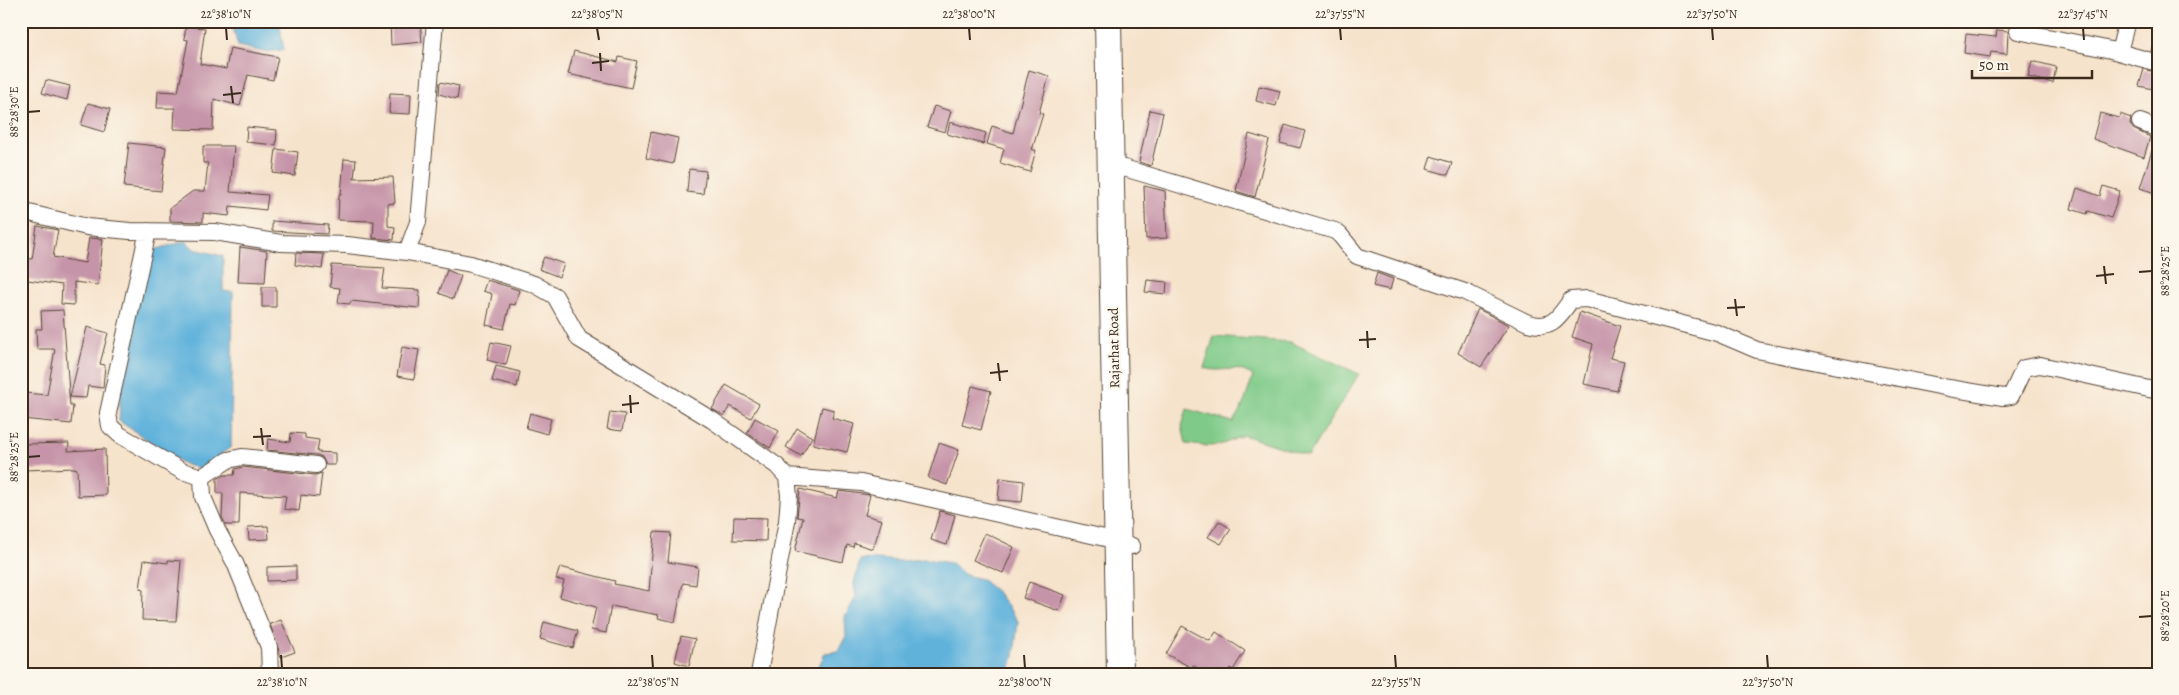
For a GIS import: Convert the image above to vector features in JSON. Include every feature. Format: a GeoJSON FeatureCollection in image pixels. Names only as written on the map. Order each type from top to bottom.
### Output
{"type":"FeatureCollection","features":[{"type":"Feature","properties":{"kind":"main road","name":"Rajarhat Road"},"geometry":{"type":"LineString","coordinates":[[1108,21],[1125,543],[1135,674]]}},
{"type":"Feature","properties":{"kind":"main road","name":"Rajarhat Road"},"geometry":{"type":"LineString","coordinates":[[1120,674],[1125,543],[1123,21]]}},
{"type":"Feature","properties":{"kind":"street"},"geometry":{"type":"LineString","coordinates":[[407,252],[418,222],[435,21]]}},
{"type":"Feature","properties":{"kind":"street"},"geometry":{"type":"LineString","coordinates":[[2119,52],[2127,21]]}},
{"type":"Feature","properties":{"kind":"street"},"geometry":{"type":"LineString","coordinates":[[2018,31],[2158,62]]}},
{"type":"Feature","properties":{"kind":"street"},"geometry":{"type":"LineString","coordinates":[[2140,122],[2158,129]]}},
{"type":"Feature","properties":{"kind":"street"},"geometry":{"type":"LineString","coordinates":[[1124,168],[1335,231],[1357,256],[1465,292],[1537,326],[1552,323],[1571,300],[1587,299],[1717,333],[1757,350],[1976,393],[2003,397],[2012,396],[2024,368],[2040,365],[2158,391]]}},
{"type":"Feature","properties":{"kind":"street"},"geometry":{"type":"LineString","coordinates":[[21,211],[87,227],[148,231],[215,232],[281,243],[347,245],[407,252],[471,264],[534,284],[556,296],[579,339],[712,420],[777,466],[787,477],[789,496],[787,521],[759,674]]}},
{"type":"Feature","properties":{"kind":"street"},"geometry":{"type":"LineString","coordinates":[[148,231],[108,413],[110,426],[120,435],[182,471],[202,477],[228,460],[242,456],[316,466]]}},
{"type":"Feature","properties":{"kind":"street"},"geometry":{"type":"LineString","coordinates":[[202,477],[204,497],[217,530],[235,563],[269,647],[270,674]]}},
{"type":"Feature","properties":{"kind":"street"},"geometry":{"type":"LineString","coordinates":[[787,477],[861,483],[1125,543]]}},
{"type":"Feature","properties":{"kind":"green space"},"geometry":{"type":"Polygon","coordinates":[[[1214,336],[1290,342],[1359,374],[1308,456],[1243,435],[1215,446],[1186,444],[1182,426],[1187,409],[1233,422],[1244,403],[1253,376],[1234,369],[1211,370],[1204,368],[1214,336]]]}},
{"type":"Feature","properties":{"kind":"water"},"geometry":{"type":"Polygon","coordinates":[[[231,21],[279,21],[284,50],[264,52],[238,46],[231,21]]]}},
{"type":"Feature","properties":{"kind":"water"},"geometry":{"type":"Polygon","coordinates":[[[186,241],[194,249],[223,256],[223,291],[233,292],[231,447],[200,469],[184,464],[119,421],[122,367],[150,251],[186,241]]]}},
{"type":"Feature","properties":{"kind":"water"},"geometry":{"type":"Polygon","coordinates":[[[925,559],[951,563],[965,575],[981,579],[998,593],[1018,621],[1014,656],[1009,674],[820,674],[818,668],[825,653],[838,651],[846,636],[845,617],[856,597],[854,583],[860,560],[900,561],[925,559]]]}},
{"type":"Feature","properties":{"kind":"building"},"geometry":{"type":"Polygon","coordinates":[[[390,21],[420,21],[422,42],[391,45],[390,21]]]}},
{"type":"Feature","properties":{"kind":"building"},"geometry":{"type":"Polygon","coordinates":[[[186,26],[205,28],[200,64],[226,69],[230,48],[278,57],[273,80],[248,75],[240,106],[214,99],[213,130],[174,129],[175,108],[157,108],[158,91],[178,92],[188,40],[184,39],[186,26]]]}},
{"type":"Feature","properties":{"kind":"building"},"geometry":{"type":"Polygon","coordinates":[[[1997,30],[2008,31],[2007,54],[1991,52],[1990,57],[1964,53],[1966,34],[1996,37],[1997,30]]]}},
{"type":"Feature","properties":{"kind":"building"},"geometry":{"type":"Polygon","coordinates":[[[2154,40],[2158,40],[2158,53],[2151,51],[2154,40]]]}},
{"type":"Feature","properties":{"kind":"building"},"geometry":{"type":"Polygon","coordinates":[[[574,51],[618,62],[619,57],[637,61],[631,88],[568,74],[574,51]]]}},
{"type":"Feature","properties":{"kind":"building"},"geometry":{"type":"Polygon","coordinates":[[[2032,61],[2056,67],[2053,83],[2028,77],[2032,61]]]}},
{"type":"Feature","properties":{"kind":"building"},"geometry":{"type":"Polygon","coordinates":[[[2144,69],[2158,73],[2158,90],[2139,86],[2144,69]]]}},
{"type":"Feature","properties":{"kind":"building"},"geometry":{"type":"Polygon","coordinates":[[[1029,70],[1049,76],[1039,113],[1043,114],[1032,150],[1036,150],[1030,172],[1000,163],[1004,149],[987,144],[992,126],[1013,133],[1029,70]]]}},
{"type":"Feature","properties":{"kind":"building"},"geometry":{"type":"Polygon","coordinates":[[[46,80],[70,86],[67,100],[42,93],[46,80]]]}},
{"type":"Feature","properties":{"kind":"building"},"geometry":{"type":"Polygon","coordinates":[[[440,82],[459,86],[457,99],[439,94],[440,82]]]}},
{"type":"Feature","properties":{"kind":"building"},"geometry":{"type":"Polygon","coordinates":[[[1259,86],[1280,91],[1276,106],[1256,101],[1259,86]]]}},
{"type":"Feature","properties":{"kind":"building"},"geometry":{"type":"Polygon","coordinates":[[[390,93],[411,94],[410,114],[389,113],[390,93]]]}},
{"type":"Feature","properties":{"kind":"building"},"geometry":{"type":"Polygon","coordinates":[[[88,103],[110,109],[104,132],[81,125],[88,103]]]}},
{"type":"Feature","properties":{"kind":"building"},"geometry":{"type":"Polygon","coordinates":[[[934,106],[951,111],[945,132],[927,127],[934,106]]]}},
{"type":"Feature","properties":{"kind":"building"},"geometry":{"type":"Polygon","coordinates":[[[1150,110],[1163,113],[1151,166],[1139,162],[1150,110]]]}},
{"type":"Feature","properties":{"kind":"building"},"geometry":{"type":"Polygon","coordinates":[[[2100,113],[2119,118],[2120,114],[2131,118],[2130,123],[2133,129],[2150,137],[2144,157],[2093,139],[2100,113]]]}},
{"type":"Feature","properties":{"kind":"building"},"geometry":{"type":"Polygon","coordinates":[[[950,122],[986,133],[983,144],[947,134],[950,122]]]}},
{"type":"Feature","properties":{"kind":"building"},"geometry":{"type":"Polygon","coordinates":[[[1285,125],[1305,131],[1300,148],[1280,143],[1285,125]]]}},
{"type":"Feature","properties":{"kind":"building"},"geometry":{"type":"Polygon","coordinates":[[[247,127],[277,130],[276,145],[246,142],[247,127]]]}},
{"type":"Feature","properties":{"kind":"building"},"geometry":{"type":"Polygon","coordinates":[[[651,132],[678,138],[673,164],[646,158],[651,132]]]}},
{"type":"Feature","properties":{"kind":"building"},"geometry":{"type":"Polygon","coordinates":[[[1249,134],[1269,140],[1255,197],[1236,191],[1249,134]]]}},
{"type":"Feature","properties":{"kind":"building"},"geometry":{"type":"Polygon","coordinates":[[[2155,141],[2158,141],[2158,186],[2155,193],[2140,188],[2155,141]]]}},
{"type":"Feature","properties":{"kind":"building"},"geometry":{"type":"Polygon","coordinates":[[[129,143],[166,147],[161,191],[124,187],[129,143]]]}},
{"type":"Feature","properties":{"kind":"building"},"geometry":{"type":"Polygon","coordinates":[[[203,146],[234,146],[230,192],[268,195],[266,210],[230,206],[229,216],[203,213],[203,222],[170,221],[170,208],[193,191],[205,191],[208,163],[203,163],[203,146]]]}},
{"type":"Feature","properties":{"kind":"building"},"geometry":{"type":"Polygon","coordinates":[[[276,149],[298,152],[295,176],[273,173],[276,149]]]}},
{"type":"Feature","properties":{"kind":"building"},"geometry":{"type":"Polygon","coordinates":[[[1431,156],[1452,163],[1448,175],[1427,169],[1431,156]]]}},
{"type":"Feature","properties":{"kind":"building"},"geometry":{"type":"Polygon","coordinates":[[[344,159],[356,160],[354,178],[393,177],[395,203],[388,204],[388,226],[395,227],[394,240],[373,238],[374,221],[338,220],[339,194],[341,194],[344,159]]]}},
{"type":"Feature","properties":{"kind":"building"},"geometry":{"type":"Polygon","coordinates":[[[689,169],[706,171],[703,194],[687,192],[689,169]]]}},
{"type":"Feature","properties":{"kind":"building"},"geometry":{"type":"Polygon","coordinates":[[[1144,186],[1165,191],[1167,238],[1146,239],[1144,186]]]}},
{"type":"Feature","properties":{"kind":"building"},"geometry":{"type":"Polygon","coordinates":[[[2103,186],[2120,191],[2111,218],[2088,211],[2087,214],[2071,209],[2077,188],[2100,196],[2103,186]]]}},
{"type":"Feature","properties":{"kind":"building"},"geometry":{"type":"Polygon","coordinates":[[[272,221],[328,225],[327,234],[272,231],[272,221]]]}},
{"type":"Feature","properties":{"kind":"building"},"geometry":{"type":"Polygon","coordinates":[[[37,226],[58,230],[53,257],[85,263],[89,238],[103,239],[98,285],[74,282],[74,305],[61,304],[62,285],[21,279],[23,258],[32,259],[37,226]]]}},
{"type":"Feature","properties":{"kind":"building"},"geometry":{"type":"Polygon","coordinates":[[[240,247],[267,251],[265,283],[238,282],[240,247]]]}},
{"type":"Feature","properties":{"kind":"building"},"geometry":{"type":"Polygon","coordinates":[[[296,253],[324,254],[322,269],[295,265],[296,253]]]}},
{"type":"Feature","properties":{"kind":"building"},"geometry":{"type":"Polygon","coordinates":[[[544,257],[564,264],[559,277],[539,269],[544,257]]]}},
{"type":"Feature","properties":{"kind":"building"},"geometry":{"type":"Polygon","coordinates":[[[332,265],[385,268],[382,288],[420,290],[419,308],[351,301],[350,304],[338,303],[340,288],[330,287],[332,265]]]}},
{"type":"Feature","properties":{"kind":"building"},"geometry":{"type":"Polygon","coordinates":[[[447,270],[461,276],[453,299],[439,293],[447,270]]]}},
{"type":"Feature","properties":{"kind":"building"},"geometry":{"type":"Polygon","coordinates":[[[1377,273],[1393,279],[1390,290],[1373,286],[1377,273]]]}},
{"type":"Feature","properties":{"kind":"building"},"geometry":{"type":"Polygon","coordinates":[[[487,280],[519,290],[515,305],[510,304],[504,329],[486,325],[492,294],[483,291],[487,280]]]}},
{"type":"Feature","properties":{"kind":"building"},"geometry":{"type":"Polygon","coordinates":[[[1147,280],[1167,282],[1166,294],[1145,292],[1147,280]]]}},
{"type":"Feature","properties":{"kind":"building"},"geometry":{"type":"Polygon","coordinates":[[[262,287],[276,287],[276,307],[262,307],[262,287]]]}},
{"type":"Feature","properties":{"kind":"building"},"geometry":{"type":"Polygon","coordinates":[[[1478,309],[1509,325],[1481,367],[1458,353],[1478,309]]]}},
{"type":"Feature","properties":{"kind":"building"},"geometry":{"type":"Polygon","coordinates":[[[63,310],[70,406],[73,406],[71,424],[22,419],[25,393],[47,395],[55,349],[37,349],[36,329],[42,329],[41,311],[63,310]]]}},
{"type":"Feature","properties":{"kind":"building"},"geometry":{"type":"Polygon","coordinates":[[[1580,312],[1620,326],[1610,358],[1624,361],[1617,391],[1584,384],[1593,344],[1572,337],[1580,312]]]}},
{"type":"Feature","properties":{"kind":"building"},"geometry":{"type":"Polygon","coordinates":[[[87,327],[108,333],[100,364],[105,365],[103,388],[88,386],[86,398],[70,397],[87,327]]]}},
{"type":"Feature","properties":{"kind":"building"},"geometry":{"type":"Polygon","coordinates":[[[491,342],[511,346],[506,365],[487,360],[491,342]]]}},
{"type":"Feature","properties":{"kind":"building"},"geometry":{"type":"Polygon","coordinates":[[[402,347],[419,350],[414,379],[397,376],[402,347]]]}},
{"type":"Feature","properties":{"kind":"building"},"geometry":{"type":"Polygon","coordinates":[[[496,366],[520,372],[517,387],[492,381],[496,366]]]}},
{"type":"Feature","properties":{"kind":"building"},"geometry":{"type":"Polygon","coordinates":[[[726,385],[759,404],[751,418],[730,406],[724,416],[712,409],[726,385]]]}},
{"type":"Feature","properties":{"kind":"building"},"geometry":{"type":"Polygon","coordinates":[[[972,386],[991,391],[981,430],[962,425],[972,386]]]}},
{"type":"Feature","properties":{"kind":"building"},"geometry":{"type":"Polygon","coordinates":[[[822,407],[834,410],[832,418],[854,424],[847,452],[813,444],[822,407]]]}},
{"type":"Feature","properties":{"kind":"building"},"geometry":{"type":"Polygon","coordinates":[[[610,412],[625,414],[622,431],[607,429],[610,412]]]}},
{"type":"Feature","properties":{"kind":"building"},"geometry":{"type":"Polygon","coordinates":[[[530,413],[551,419],[547,434],[526,428],[530,413]]]}},
{"type":"Feature","properties":{"kind":"building"},"geometry":{"type":"Polygon","coordinates":[[[755,418],[779,431],[770,448],[747,433],[755,418]]]}},
{"type":"Feature","properties":{"kind":"building"},"geometry":{"type":"Polygon","coordinates":[[[797,428],[812,437],[801,456],[786,447],[797,428]]]}},
{"type":"Feature","properties":{"kind":"building"},"geometry":{"type":"Polygon","coordinates":[[[291,433],[305,434],[305,438],[319,440],[317,452],[335,453],[335,465],[326,465],[322,457],[317,455],[267,450],[268,439],[290,442],[291,433]]]}},
{"type":"Feature","properties":{"kind":"building"},"geometry":{"type":"Polygon","coordinates":[[[69,443],[68,451],[105,449],[106,495],[78,496],[77,469],[74,468],[25,470],[24,444],[69,443]]]}},
{"type":"Feature","properties":{"kind":"building"},"geometry":{"type":"Polygon","coordinates":[[[939,443],[959,450],[947,485],[928,478],[939,443]]]}},
{"type":"Feature","properties":{"kind":"building"},"geometry":{"type":"Polygon","coordinates":[[[243,467],[315,475],[322,473],[319,497],[301,495],[299,511],[284,509],[286,496],[240,493],[239,525],[226,525],[222,517],[223,493],[217,493],[217,479],[224,475],[234,475],[235,469],[243,467]]]}},
{"type":"Feature","properties":{"kind":"building"},"geometry":{"type":"Polygon","coordinates":[[[1000,478],[1024,481],[1022,502],[998,500],[1000,478]]]}},
{"type":"Feature","properties":{"kind":"building"},"geometry":{"type":"Polygon","coordinates":[[[800,489],[837,498],[839,491],[870,495],[865,515],[882,520],[873,549],[854,543],[853,547],[847,545],[843,562],[795,551],[803,518],[797,517],[800,489]]]}},
{"type":"Feature","properties":{"kind":"building"},"geometry":{"type":"Polygon","coordinates":[[[940,511],[955,515],[947,545],[931,540],[940,511]]]}},
{"type":"Feature","properties":{"kind":"building"},"geometry":{"type":"Polygon","coordinates":[[[734,517],[767,518],[766,541],[733,540],[734,517]]]}},
{"type":"Feature","properties":{"kind":"building"},"geometry":{"type":"Polygon","coordinates":[[[1219,521],[1231,529],[1221,544],[1208,537],[1219,521]]]}},
{"type":"Feature","properties":{"kind":"building"},"geometry":{"type":"Polygon","coordinates":[[[268,526],[269,539],[249,540],[248,527],[268,526]]]}},
{"type":"Feature","properties":{"kind":"building"},"geometry":{"type":"Polygon","coordinates":[[[654,532],[671,533],[668,562],[698,567],[696,585],[683,583],[675,622],[658,618],[659,615],[611,606],[606,633],[591,630],[596,607],[560,597],[564,581],[556,579],[560,567],[615,581],[614,584],[649,591],[654,532]]]}},
{"type":"Feature","properties":{"kind":"building"},"geometry":{"type":"Polygon","coordinates":[[[985,533],[1014,547],[1003,573],[973,560],[985,533]]]}},
{"type":"Feature","properties":{"kind":"building"},"geometry":{"type":"Polygon","coordinates":[[[144,560],[168,563],[168,560],[181,561],[176,621],[142,620],[143,590],[140,589],[144,560]]]}},
{"type":"Feature","properties":{"kind":"building"},"geometry":{"type":"Polygon","coordinates":[[[296,566],[296,580],[267,581],[267,567],[296,566]]]}},
{"type":"Feature","properties":{"kind":"building"},"geometry":{"type":"Polygon","coordinates":[[[1029,582],[1065,595],[1059,611],[1023,598],[1029,582]]]}},
{"type":"Feature","properties":{"kind":"building"},"geometry":{"type":"Polygon","coordinates":[[[281,620],[295,652],[281,657],[270,624],[281,620]]]}},
{"type":"Feature","properties":{"kind":"building"},"geometry":{"type":"Polygon","coordinates":[[[544,622],[578,631],[573,648],[540,639],[544,622]]]}},
{"type":"Feature","properties":{"kind":"building"},"geometry":{"type":"Polygon","coordinates":[[[1182,626],[1210,641],[1216,632],[1245,651],[1233,670],[1230,668],[1226,674],[1207,674],[1193,665],[1192,668],[1166,654],[1182,626]]]}},
{"type":"Feature","properties":{"kind":"building"},"geometry":{"type":"Polygon","coordinates":[[[681,636],[695,639],[689,666],[675,662],[681,636]]]}}]}
